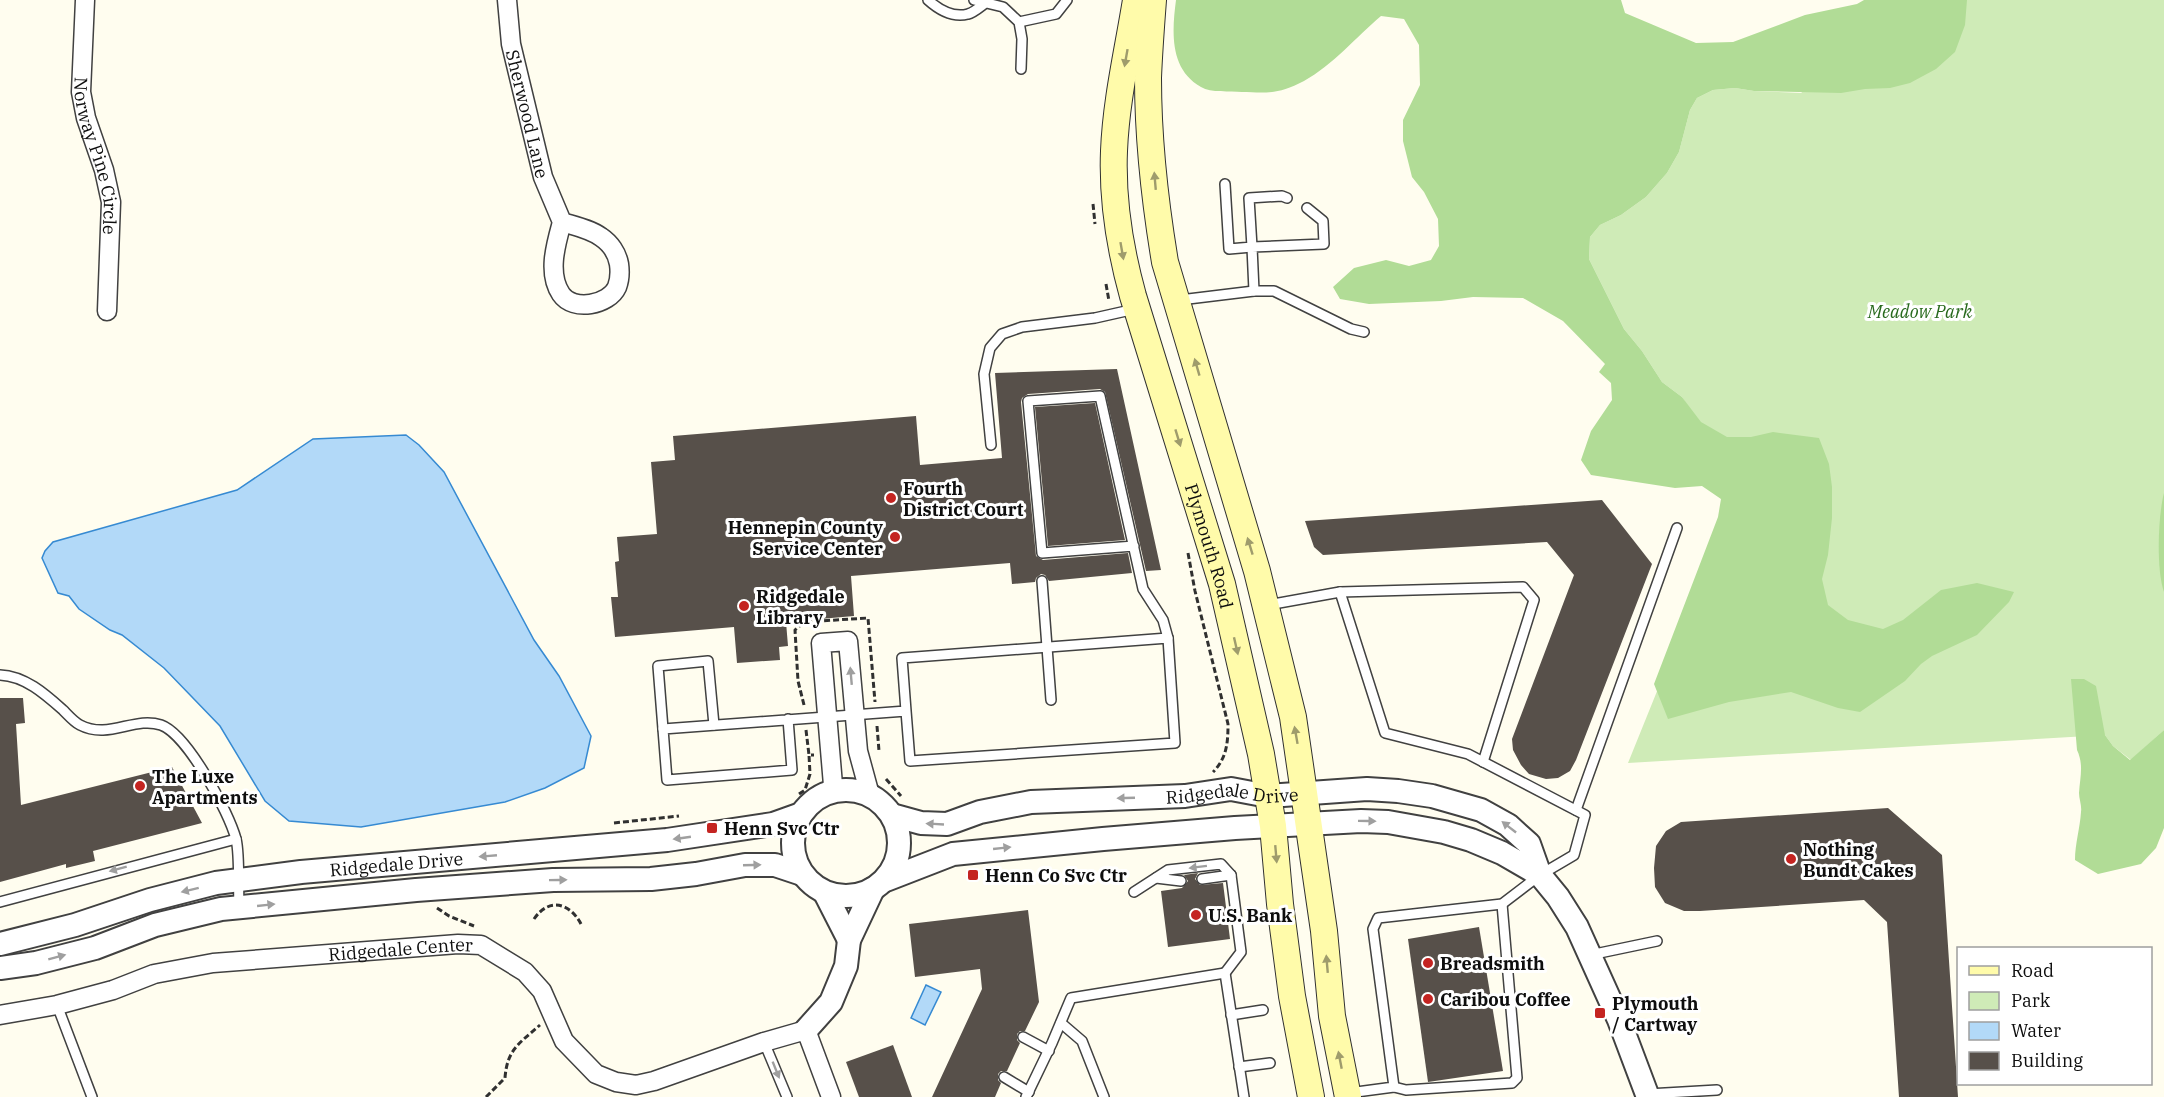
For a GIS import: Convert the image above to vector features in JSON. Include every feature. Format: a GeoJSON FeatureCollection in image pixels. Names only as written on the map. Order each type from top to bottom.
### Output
{"type":"FeatureCollection","features":[{"type":"Feature","properties":{"kind":"main road","name":"Plymouth Road"},"geometry":{"type":"LineString","coordinates":[[1136,0],[1120,92],[1114,150],[1117,224],[1123,259],[1137,309],[1222,584],[1261,754],[1273,826],[1292,996],[1311,1097]]}},
{"type":"Feature","properties":{"kind":"main road"},"geometry":{"type":"LineString","coordinates":[[1153,0],[1148,79],[1159,226],[1165,262],[1265,605],[1293,717],[1324,931],[1332,1016],[1348,1095]]}},
{"type":"Feature","properties":{"kind":"main road"},"geometry":{"type":"LineString","coordinates":[[1137,309],[1177,300]]}},
{"type":"Feature","properties":{"kind":"street","name":"Norway Pine Circle"},"geometry":{"type":"LineString","coordinates":[[85,0],[81,92],[86,118],[104,170],[111,202],[107,311]]}},
{"type":"Feature","properties":{"kind":"street","name":"Sherwood Lane"},"geometry":{"type":"LineString","coordinates":[[507,0],[512,44],[543,177],[562,222]]}},
{"type":"Feature","properties":{"kind":"street"},"geometry":{"type":"LineString","coordinates":[[562,222],[586,229],[601,237],[610,245],[618,258],[620,272],[616,289],[603,300],[589,305],[574,304],[562,296],[555,279],[554,259],[562,222]]}},
{"type":"Feature","properties":{"kind":"street"},"geometry":{"type":"LineString","coordinates":[[870,795],[858,751],[848,641],[821,643],[833,785],[828,792],[813,801],[801,814],[794,829],[792,844],[795,860],[802,874],[825,893],[835,896],[855,896],[880,885]]}},
{"type":"Feature","properties":{"kind":"street","name":"Ridgedale Drive"},"geometry":{"type":"LineString","coordinates":[[892,815],[921,823],[947,824],[980,812],[1031,802],[1185,796],[1231,789],[1268,796],[1367,789],[1398,790],[1432,796],[1481,810],[1508,825],[1529,844],[1540,875],[1558,897],[1577,927],[1619,1020],[1648,1095]]}},
{"type":"Feature","properties":{"kind":"street"},"geometry":{"type":"LineString","coordinates":[[828,792],[850,790],[870,795],[892,815],[898,829],[900,844],[897,863],[880,885],[849,940],[846,966],[831,1002],[806,1030],[831,1097]]}},
{"type":"Feature","properties":{"kind":"street","name":"Ridgedale Drive"},"geometry":{"type":"LineString","coordinates":[[0,944],[75,925],[150,900],[216,883],[301,872],[667,840],[773,824],[801,814]]}},
{"type":"Feature","properties":{"kind":"street","name":"Ridgedale Drive"},"geometry":{"type":"LineString","coordinates":[[880,885],[953,854],[1114,838],[1360,821],[1388,822],[1434,830],[1472,840],[1502,853],[1540,875]]}},
{"type":"Feature","properties":{"kind":"street","name":"Ridgedale Drive"},"geometry":{"type":"LineString","coordinates":[[0,968],[36,963],[95,948],[155,925],[221,909],[416,890],[553,880],[651,879],[745,865],[775,865],[802,874]]}},
{"type":"Feature","properties":{"kind":"street"},"geometry":{"type":"LineString","coordinates":[[825,893],[849,940]]}},
{"type":"Feature","properties":{"kind":"street","name":"Ridgedale Center"},"geometry":{"type":"LineString","coordinates":[[0,1015],[57,1005],[113,990],[154,974],[213,963],[458,944],[481,945],[525,972],[542,991],[564,1041],[596,1074],[616,1082],[636,1084],[672,1076],[764,1042],[806,1030]]}},
{"type":"Feature","properties":{"kind":"lane"},"geometry":{"type":"LineString","coordinates":[[928,0],[937,8],[953,14],[969,15],[991,3]]}},
{"type":"Feature","properties":{"kind":"lane"},"geometry":{"type":"LineString","coordinates":[[974,0],[1003,7],[1020,22],[1021,69]]}},
{"type":"Feature","properties":{"kind":"lane"},"geometry":{"type":"LineString","coordinates":[[1020,22],[1056,14],[1067,0]]}},
{"type":"Feature","properties":{"kind":"lane"},"geometry":{"type":"LineString","coordinates":[[1225,184],[1229,249],[1324,244],[1323,221],[1307,208]]}},
{"type":"Feature","properties":{"kind":"lane"},"geometry":{"type":"LineString","coordinates":[[1254,291],[1249,198],[1282,196],[1287,198]]}},
{"type":"Feature","properties":{"kind":"lane"},"geometry":{"type":"LineString","coordinates":[[1177,300],[1254,291],[1274,291],[1351,329],[1364,332]]}},
{"type":"Feature","properties":{"kind":"lane"},"geometry":{"type":"LineString","coordinates":[[991,445],[984,374],[990,348],[1002,334],[1022,327],[1095,318],[1137,309]]}},
{"type":"Feature","properties":{"kind":"lane"},"geometry":{"type":"LineString","coordinates":[[1134,546],[1042,553],[1028,401],[1100,396],[1134,546],[1143,589],[1163,620],[1168,638],[1175,743],[910,761],[902,658],[1168,638]]}},
{"type":"Feature","properties":{"kind":"lane"},"geometry":{"type":"LineString","coordinates":[[1576,810],[1677,528]]}},
{"type":"Feature","properties":{"kind":"lane"},"geometry":{"type":"LineString","coordinates":[[1042,581],[1051,700]]}},
{"type":"Feature","properties":{"kind":"lane"},"geometry":{"type":"LineString","coordinates":[[1265,605],[1340,592],[1522,587],[1534,600],[1484,762]]}},
{"type":"Feature","properties":{"kind":"lane"},"geometry":{"type":"LineString","coordinates":[[1340,592],[1385,733],[1468,754],[1586,815],[1574,855],[1540,875],[1502,904],[1378,918],[1373,929],[1394,1087]]}},
{"type":"Feature","properties":{"kind":"lane"},"geometry":{"type":"LineString","coordinates":[[714,725],[708,662],[658,666],[667,780],[792,770],[788,720]]}},
{"type":"Feature","properties":{"kind":"lane"},"geometry":{"type":"LineString","coordinates":[[0,675],[8,675],[31,684],[79,724],[97,730],[114,730],[142,722],[163,725],[181,741],[217,792],[236,839],[239,908]]}},
{"type":"Feature","properties":{"kind":"lane"},"geometry":{"type":"LineString","coordinates":[[663,729],[906,711]]}},
{"type":"Feature","properties":{"kind":"lane"},"geometry":{"type":"LineString","coordinates":[[0,902],[236,839]]}},
{"type":"Feature","properties":{"kind":"lane"},"geometry":{"type":"LineString","coordinates":[[1004,1077],[1027,1094],[1071,998],[1225,973],[1241,952],[1231,875],[1221,864],[1168,870],[1134,892]]}},
{"type":"Feature","properties":{"kind":"lane"},"geometry":{"type":"LineString","coordinates":[[1202,879],[1231,875]]}},
{"type":"Feature","properties":{"kind":"lane"},"geometry":{"type":"LineString","coordinates":[[1156,878],[1181,881]]}},
{"type":"Feature","properties":{"kind":"lane"},"geometry":{"type":"LineString","coordinates":[[1348,1095],[1394,1087],[1406,1090],[1512,1083],[1517,1078],[1502,904]]}},
{"type":"Feature","properties":{"kind":"lane"},"geometry":{"type":"LineString","coordinates":[[1590,955],[1657,941]]}},
{"type":"Feature","properties":{"kind":"lane"},"geometry":{"type":"LineString","coordinates":[[1225,973],[1244,1097]]}},
{"type":"Feature","properties":{"kind":"lane"},"geometry":{"type":"LineString","coordinates":[[57,1005],[92,1097]]}},
{"type":"Feature","properties":{"kind":"lane"},"geometry":{"type":"LineString","coordinates":[[1231,1015],[1263,1010]]}},
{"type":"Feature","properties":{"kind":"lane"},"geometry":{"type":"LineString","coordinates":[[1061,1023],[1082,1041],[1104,1097]]}},
{"type":"Feature","properties":{"kind":"lane"},"geometry":{"type":"LineString","coordinates":[[1023,1037],[1048,1051]]}},
{"type":"Feature","properties":{"kind":"lane"},"geometry":{"type":"LineString","coordinates":[[764,1042],[787,1097]]}},
{"type":"Feature","properties":{"kind":"lane"},"geometry":{"type":"LineString","coordinates":[[1239,1067],[1270,1063]]}},
{"type":"Feature","properties":{"kind":"lane"},"geometry":{"type":"LineString","coordinates":[[1648,1095],[1717,1090]]}},
{"type":"Feature","properties":{"kind":"path"},"geometry":{"type":"LineString","coordinates":[[876,722],[879,751]]}},
{"type":"Feature","properties":{"kind":"path"},"geometry":{"type":"LineString","coordinates":[[806,726],[809,755]]}},
{"type":"Feature","properties":{"kind":"path"},"geometry":{"type":"LineString","coordinates":[[433,905],[449,916],[476,927]]}},
{"type":"Feature","properties":{"kind":"path"},"geometry":{"type":"LineString","coordinates":[[534,919],[539,911],[558,905],[576,915],[581,924]]}},
{"type":"Feature","properties":{"kind":"path"},"geometry":{"type":"LineString","coordinates":[[486,1097],[505,1078],[506,1062],[516,1047],[542,1024],[555,1019]]}},
{"type":"Feature","properties":{"kind":"green space"},"geometry":{"type":"Polygon","coordinates":[[[1176,0],[1621,0],[1625,13],[1696,43],[1733,42],[1805,15],[1857,4],[1864,0],[1967,0],[1965,25],[1955,52],[1936,69],[1910,83],[1890,88],[1841,93],[1754,91],[1735,88],[1713,90],[1697,98],[1690,110],[1679,152],[1667,173],[1646,197],[1621,215],[1600,225],[1590,237],[1589,259],[1624,329],[1642,351],[1662,382],[1682,397],[1701,422],[1727,437],[1751,437],[1773,432],[1819,438],[1829,464],[1832,487],[1832,518],[1828,555],[1822,579],[1828,605],[1848,620],[1883,629],[1903,620],[1941,590],[1977,583],[2014,592],[2009,602],[1977,635],[1932,656],[1905,681],[1860,712],[1838,708],[1791,692],[1729,702],[1668,719],[1654,684],[1718,517],[1721,499],[1702,486],[1675,488],[1591,475],[1581,460],[1591,431],[1612,400],[1611,383],[1599,372],[1605,364],[1563,321],[1523,298],[1473,297],[1441,301],[1369,304],[1340,299],[1333,287],[1354,268],[1386,260],[1409,266],[1431,260],[1439,246],[1438,219],[1424,192],[1412,177],[1403,141],[1403,120],[1420,85],[1419,45],[1404,19],[1381,16],[1325,67],[1304,81],[1288,88],[1267,92],[1215,91],[1201,87],[1191,79],[1178,60],[1174,36],[1176,0]]]}},
{"type":"Feature","properties":{"kind":"green space","name":"Meadow Park"},"geometry":{"type":"Polygon","coordinates":[[[1920,0],[2164,0],[2164,730],[2131,760],[2113,746],[2105,735],[1628,763],[1740,486],[1682,397],[1662,382],[1642,351],[1624,329],[1589,259],[1590,237],[1600,225],[1621,215],[1646,197],[1667,173],[1679,152],[1690,110],[1697,98],[1713,90],[1735,88],[1801,93],[1920,0]]]}},
{"type":"Feature","properties":{"kind":"green space"},"geometry":{"type":"Polygon","coordinates":[[[2164,493],[2164,592],[2161,582],[2159,542],[2164,493]]]}},
{"type":"Feature","properties":{"kind":"green space"},"geometry":{"type":"Polygon","coordinates":[[[2071,679],[2084,679],[2096,686],[2105,735],[2113,746],[2130,760],[2164,730],[2164,828],[2156,848],[2141,864],[2098,874],[2075,860],[2081,810],[2079,793],[2081,766],[2077,750],[2071,679]]]}},
{"type":"Feature","properties":{"kind":"water"},"geometry":{"type":"Polygon","coordinates":[[[406,435],[419,445],[444,472],[534,640],[559,676],[591,736],[584,768],[545,788],[505,802],[361,827],[289,821],[265,801],[220,726],[164,668],[122,635],[110,630],[79,609],[69,596],[58,593],[42,558],[53,542],[237,490],[313,439],[406,435]]]}},
{"type":"Feature","properties":{"kind":"water"},"geometry":{"type":"Polygon","coordinates":[[[926,985],[941,992],[925,1025],[911,1018],[926,985]]]}},
{"type":"Feature","properties":{"kind":"building"},"geometry":{"type":"Polygon","coordinates":[[[1117,369],[1161,570],[1146,571],[1105,392],[1100,389],[1028,394],[1022,398],[1021,402],[1036,556],[1043,560],[1128,553],[1132,573],[1049,581],[1045,575],[1041,574],[1035,582],[1012,584],[1010,563],[851,576],[854,616],[786,622],[788,646],[779,647],[780,660],[737,663],[734,627],[615,637],[611,597],[618,597],[615,562],[619,561],[617,537],[657,534],[651,462],[675,460],[673,436],[916,416],[920,465],[1002,458],[995,373],[1117,369]]]}},
{"type":"Feature","properties":{"kind":"building"},"geometry":{"type":"Polygon","coordinates":[[[1095,403],[1125,540],[1048,546],[1035,407],[1095,403]]]}},
{"type":"Feature","properties":{"kind":"building"},"geometry":{"type":"Polygon","coordinates":[[[1602,500],[1652,564],[1576,760],[1570,771],[1558,778],[1546,779],[1529,774],[1521,765],[1513,750],[1512,739],[1574,575],[1547,542],[1323,555],[1314,547],[1305,521],[1602,500]]]}},
{"type":"Feature","properties":{"kind":"building","name":"The Luxe Apartments"},"geometry":{"type":"Polygon","coordinates":[[[0,698],[23,698],[25,723],[16,724],[21,805],[172,767],[202,823],[93,851],[95,861],[66,868],[66,864],[0,882],[0,698]]]}},
{"type":"Feature","properties":{"kind":"building"},"geometry":{"type":"Polygon","coordinates":[[[1888,808],[1942,855],[1958,1097],[1899,1097],[1887,922],[1864,900],[1700,911],[1684,911],[1665,903],[1655,887],[1656,846],[1666,831],[1681,822],[1888,808]]]}},
{"type":"Feature","properties":{"kind":"building","name":"U.S. Bank"},"geometry":{"type":"Polygon","coordinates":[[[1198,873],[1195,879],[1200,885],[1223,883],[1230,939],[1168,947],[1161,891],[1182,888],[1188,881],[1184,875],[1198,873]]]}},
{"type":"Feature","properties":{"kind":"building"},"geometry":{"type":"Polygon","coordinates":[[[1028,910],[1039,1002],[1025,1031],[1017,1034],[1017,1040],[1020,1043],[1007,1071],[1001,1071],[998,1074],[998,1080],[1001,1083],[995,1097],[932,1097],[982,989],[980,969],[915,977],[909,924],[1028,910]]]}},
{"type":"Feature","properties":{"kind":"building"},"geometry":{"type":"Polygon","coordinates":[[[1479,927],[1503,1071],[1428,1082],[1408,939],[1479,927]]]}},
{"type":"Feature","properties":{"kind":"building"},"geometry":{"type":"Polygon","coordinates":[[[893,1045],[912,1097],[859,1097],[846,1062],[893,1045]]]}},
{"type":"Feature","properties":{"kind":"place","name":"Fourth District Court"},"geometry":{"type":"Point","coordinates":[891,498]}},
{"type":"Feature","properties":{"kind":"place","name":"Hennepin County Service Center"},"geometry":{"type":"Point","coordinates":[895,537]}},
{"type":"Feature","properties":{"kind":"place","name":"Ridgedale Library"},"geometry":{"type":"Point","coordinates":[744,606]}},
{"type":"Feature","properties":{"kind":"place","name":"The Luxe Apartments"},"geometry":{"type":"Point","coordinates":[140,786]}},
{"type":"Feature","properties":{"kind":"place","name":"Henn Svc Ctr"},"geometry":{"type":"Point","coordinates":[712,828]}},
{"type":"Feature","properties":{"kind":"place","name":"Nothing Bundt Cakes"},"geometry":{"type":"Point","coordinates":[1791,859]}},
{"type":"Feature","properties":{"kind":"place","name":"Henn Co Svc Ctr"},"geometry":{"type":"Point","coordinates":[973,875]}},
{"type":"Feature","properties":{"kind":"place","name":"U.S. Bank"},"geometry":{"type":"Point","coordinates":[1196,915]}},
{"type":"Feature","properties":{"kind":"place","name":"Breadsmith"},"geometry":{"type":"Point","coordinates":[1428,963]}},
{"type":"Feature","properties":{"kind":"place","name":"Caribou Coffee"},"geometry":{"type":"Point","coordinates":[1428,999]}},
{"type":"Feature","properties":{"kind":"place","name":"Plymouth / Cartway"},"geometry":{"type":"Point","coordinates":[1600,1013]}}]}
